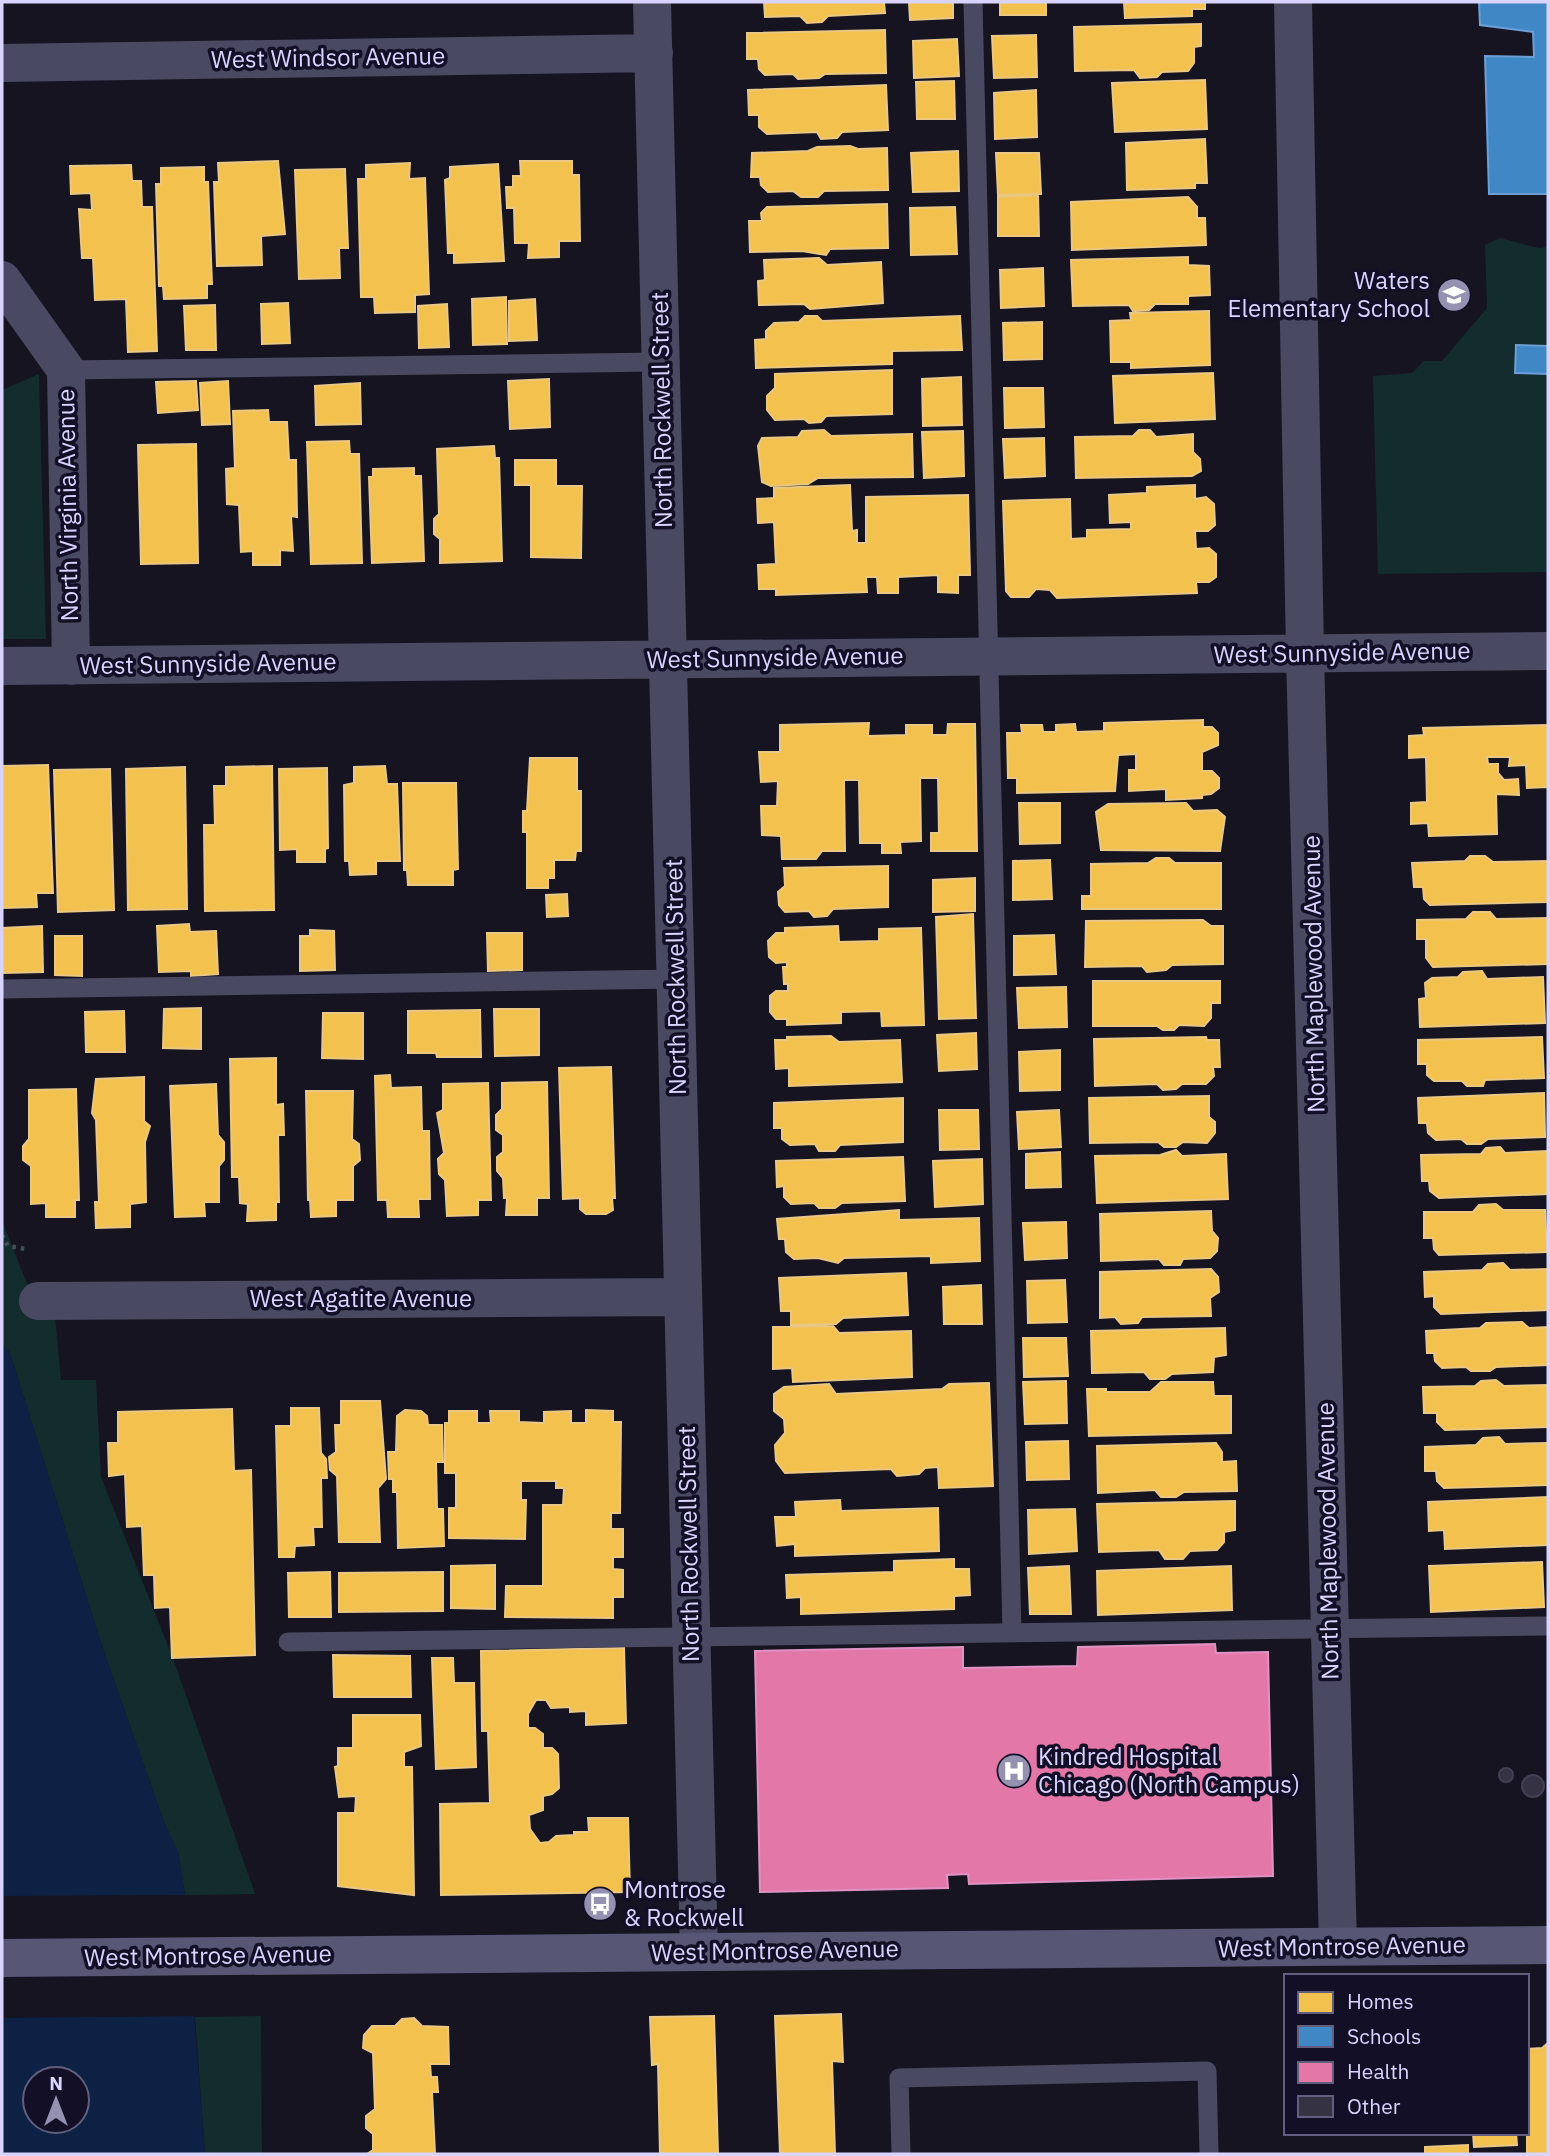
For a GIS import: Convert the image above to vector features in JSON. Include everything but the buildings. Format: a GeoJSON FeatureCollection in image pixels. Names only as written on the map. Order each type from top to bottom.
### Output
{"type":"FeatureCollection","features":[{"type":"Feature","properties":{"kind":"main road","name":"West Montrose Avenue"},"geometry":{"type":"LineString","coordinates":[[2,1958],[1548,1945]]}},
{"type":"Feature","properties":{"kind":"street","name":"North Rockwell Street"},"geometry":{"type":"LineString","coordinates":[[652,2],[699,1952]]}},
{"type":"Feature","properties":{"kind":"street","name":"North Maplewood Avenue"},"geometry":{"type":"LineString","coordinates":[[1293,2],[1305,653],[1338,1946]]}},
{"type":"Feature","properties":{"kind":"street","name":"West Windsor Avenue"},"geometry":{"type":"LineString","coordinates":[[2,63],[654,53]]}},
{"type":"Feature","properties":{"kind":"street","name":"North Virginia Avenue"},"geometry":{"type":"LineString","coordinates":[[2,280],[66,370],[71,666]]}},
{"type":"Feature","properties":{"kind":"street","name":"West Sunnyside Avenue"},"geometry":{"type":"LineString","coordinates":[[2,666],[1548,651]]}},
{"type":"Feature","properties":{"kind":"street","name":"West Agatite Avenue"},"geometry":{"type":"LineString","coordinates":[[38,1301],[683,1297]]}},
{"type":"Feature","properties":{"kind":"lane"},"geometry":{"type":"LineString","coordinates":[[973,2],[1012,1633]]}},
{"type":"Feature","properties":{"kind":"lane"},"geometry":{"type":"LineString","coordinates":[[66,370],[661,362]]}},
{"type":"Feature","properties":{"kind":"lane"},"geometry":{"type":"LineString","coordinates":[[2,989],[676,979]]}},
{"type":"Feature","properties":{"kind":"lane"},"geometry":{"type":"LineString","coordinates":[[288,1642],[1548,1626]]}},
{"type":"Feature","properties":{"kind":"lane"},"geometry":{"type":"LineString","coordinates":[[901,2154],[900,2078],[1208,2071],[1209,2154]]}},
{"type":"Feature","properties":{"kind":"path"},"geometry":{"type":"LineString","coordinates":[[2,1235],[8,1246],[26,1249]]}},
{"type":"Feature","properties":{"kind":"green space"},"geometry":{"type":"Polygon","coordinates":[[[1500,238],[1539,248],[1548,247],[1548,572],[1378,574],[1373,376],[1412,373],[1424,361],[1442,361],[1487,308],[1485,245],[1500,238]]]}},
{"type":"Feature","properties":{"kind":"green space"},"geometry":{"type":"Polygon","coordinates":[[[39,374],[46,639],[2,639],[2,390],[39,374]]]}},
{"type":"Feature","properties":{"kind":"green space"},"geometry":{"type":"Polygon","coordinates":[[[2,1220],[27,1284],[52,1284],[61,1380],[96,1380],[101,1477],[174,1661],[255,1894],[185,1895],[178,1852],[164,1822],[103,1649],[10,1353],[2,1344],[2,1220]]]}},
{"type":"Feature","properties":{"kind":"green space"},"geometry":{"type":"Polygon","coordinates":[[[261,2016],[262,2154],[205,2154],[195,2017],[261,2016]]]}},
{"type":"Feature","properties":{"kind":"water"},"geometry":{"type":"Polygon","coordinates":[[[2,1344],[10,1353],[103,1649],[164,1822],[178,1852],[185,1895],[205,2154],[2,2154],[2,1344]]]}},
{"type":"Feature","properties":{"kind":"pier"},"geometry":{"type":"Polygon","coordinates":[[[188,1895],[199,2016],[2,2018],[2,1896],[188,1895]]]}},
{"type":"Feature","properties":{"kind":"place","name":"Waters Elementary School"},"geometry":{"type":"Point","coordinates":[1454,295]}},
{"type":"Feature","properties":{"kind":"place","name":"Kindred Hospital Chicago (North Campus)"},"geometry":{"type":"Point","coordinates":[1014,1771]}},
{"type":"Feature","properties":{"kind":"place","name":"Montrose & Rockwell"},"geometry":{"type":"Point","coordinates":[600,1904]}}]}
